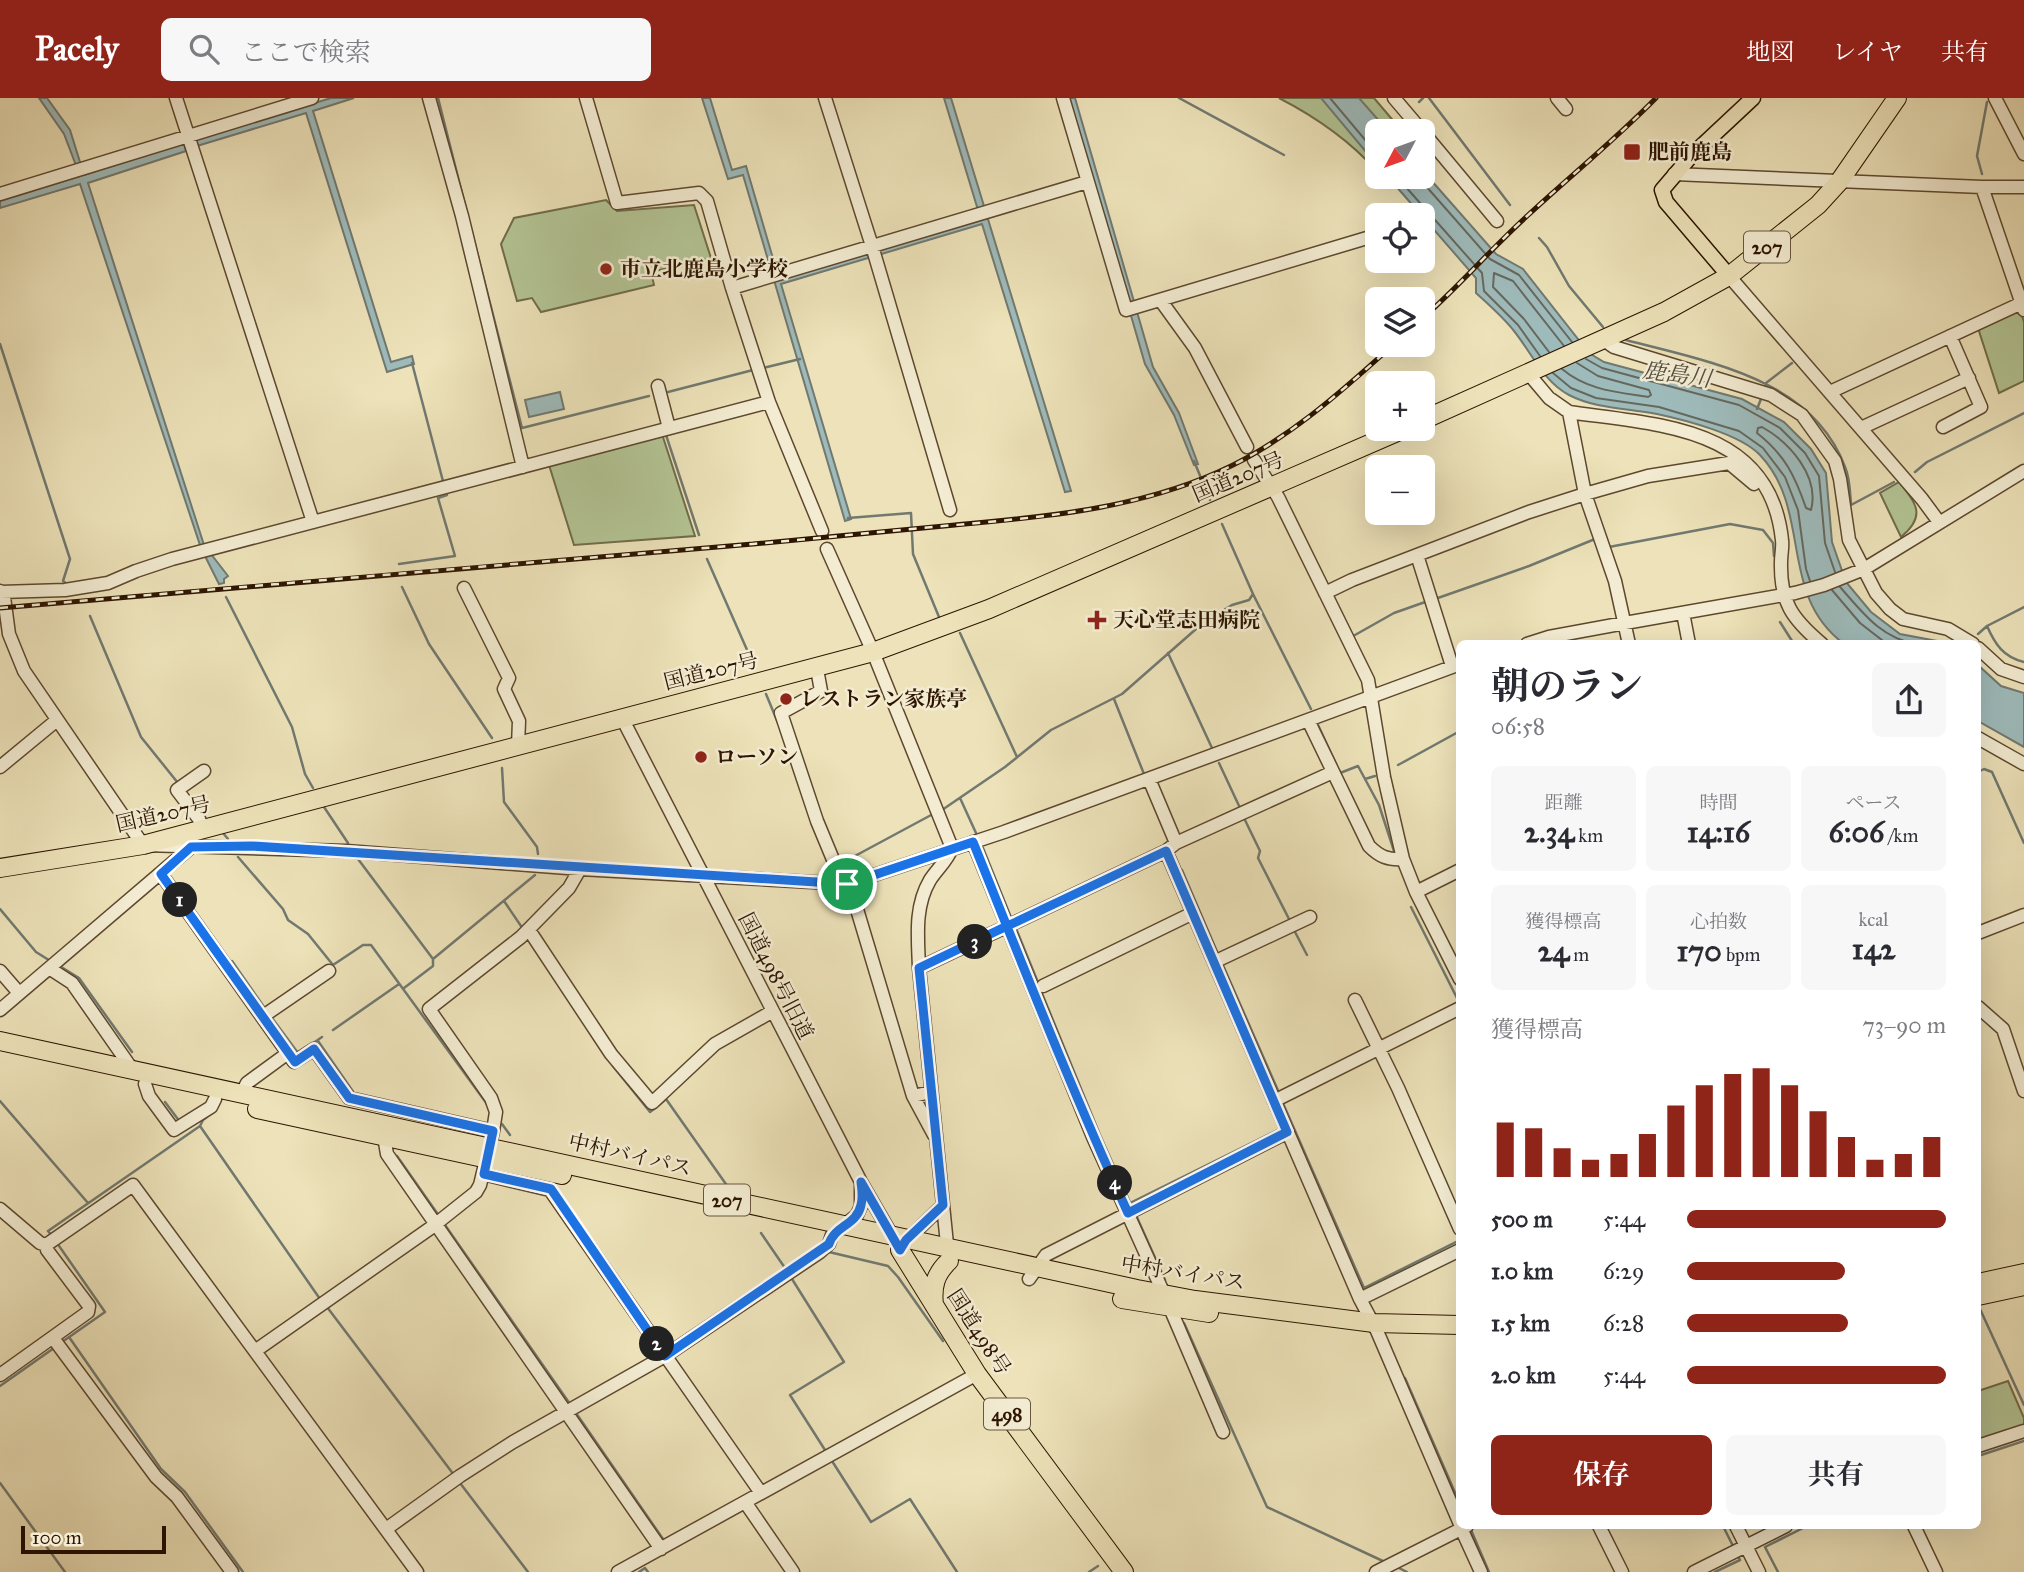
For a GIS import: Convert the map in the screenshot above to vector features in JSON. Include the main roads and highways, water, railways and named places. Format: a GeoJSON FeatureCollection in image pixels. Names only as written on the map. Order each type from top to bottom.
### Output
{"type":"FeatureCollection","features":[{"type":"Feature","properties":{"kind":"highway","name":"207"},"geometry":{"type":"LineString","coordinates":[[1435,415],[1664,312],[1729,276],[1801,220],[1839,182],[1897,98]]}},
{"type":"Feature","properties":{"kind":"highway","name":"国道207号"},"geometry":{"type":"LineString","coordinates":[[0,868],[143,845],[817,669],[873,652],[989,609],[1377,441]]}},
{"type":"Feature","properties":{"kind":"highway","name":"中村バイパス"},"geometry":{"type":"LineString","coordinates":[[0,1041],[242,1093],[352,1108],[383,1130]]}},
{"type":"Feature","properties":{"kind":"highway","name":"中村バイパス"},"geometry":{"type":"LineString","coordinates":[[0,1053],[215,1099],[383,1130],[1033,1274],[1167,1301],[1456,1335]]}},
{"type":"Feature","properties":{"kind":"highway","name":"国道498号"},"geometry":{"type":"LineString","coordinates":[[900,1243],[934,1305],[977,1374],[1124,1572]]}},
{"type":"Feature","properties":{"kind":"highway"},"geometry":{"type":"LineString","coordinates":[[934,1305],[933,1286],[948,1255]]}},
{"type":"Feature","properties":{"kind":"highway"},"geometry":{"type":"LineString","coordinates":[[1981,1282],[2024,1273]]}},
{"type":"Feature","properties":{"kind":"highway"},"geometry":{"type":"LineString","coordinates":[[1981,1295],[2024,1286]]}},
{"type":"Feature","properties":{"kind":"highway","name":"中村バイパス"},"geometry":{"type":"LineString","coordinates":[[1375,1327],[1456,1325]]}},
{"type":"Feature","properties":{"kind":"main road"},"geometry":{"type":"LineString","coordinates":[[1729,276],[1666,202],[1662,190],[1674,174],[1753,98]]}},
{"type":"Feature","properties":{"kind":"water"},"geometry":{"type":"Polygon","coordinates":[[[39,98],[47,98],[70,130],[84,175],[184,143],[186,151],[88,183],[204,545],[228,576],[224,583],[219,584],[201,548],[80,184],[0,208],[0,201],[80,176],[64,134],[39,98]]]}},
{"type":"Feature","properties":{"kind":"water"},"geometry":{"type":"Polygon","coordinates":[[[331,98],[354,98],[313,111],[391,362],[412,356],[414,364],[387,372],[306,113],[197,146],[195,140],[331,98]]]}},
{"type":"Feature","properties":{"kind":"water"},"geometry":{"type":"Polygon","coordinates":[[[702,98],[710,98],[732,170],[746,166],[779,279],[981,220],[944,98],[951,98],[1071,491],[1065,492],[982,224],[781,284],[851,519],[845,521],[743,175],[728,179],[702,98]]]}},
{"type":"Feature","properties":{"kind":"water"},"geometry":{"type":"Polygon","coordinates":[[[1068,98],[1075,98],[1153,367],[1179,413],[1198,464],[1194,465],[1174,415],[1145,364],[1068,98]]]}},
{"type":"Feature","properties":{"kind":"water"},"geometry":{"type":"Polygon","coordinates":[[[1321,98],[1359,98],[1377,119],[1365,119],[1365,151],[1321,98]]]}},
{"type":"Feature","properties":{"kind":"water"},"geometry":{"type":"Polygon","coordinates":[[[1435,185],[1496,254],[1523,269],[1589,353],[1604,362],[1742,399],[1784,422],[1811,449],[1826,473],[1832,542],[1846,582],[1871,612],[1900,634],[1932,640],[1840,640],[1823,624],[1810,601],[1802,577],[1786,501],[1776,477],[1760,455],[1751,447],[1712,429],[1657,414],[1590,403],[1560,389],[1545,374],[1510,326],[1476,293],[1476,278],[1435,231],[1435,203],[1411,203],[1398,189],[1435,189],[1435,185]]]}},
{"type":"Feature","properties":{"kind":"water"},"geometry":{"type":"Polygon","coordinates":[[[560,392],[564,409],[529,417],[525,400],[560,392]]]}},
{"type":"Feature","properties":{"kind":"water"},"geometry":{"type":"Polygon","coordinates":[[[1981,668],[2001,686],[2024,693],[2024,747],[1981,723],[1981,668]]]}},
{"type":"Feature","properties":{"kind":"waterway"},"geometry":{"type":"LineString","coordinates":[[438,98],[466,209]]}},
{"type":"Feature","properties":{"kind":"waterway"},"geometry":{"type":"LineString","coordinates":[[1179,98],[1284,155]]}},
{"type":"Feature","properties":{"kind":"waterway"},"geometry":{"type":"LineString","coordinates":[[1419,102],[1423,98]]}},
{"type":"Feature","properties":{"kind":"waterway"},"geometry":{"type":"LineString","coordinates":[[1429,98],[1510,205]]}},
{"type":"Feature","properties":{"kind":"waterway"},"geometry":{"type":"LineString","coordinates":[[1982,174],[1977,156],[1987,102]]}},
{"type":"Feature","properties":{"kind":"waterway"},"geometry":{"type":"LineString","coordinates":[[471,229],[522,428],[649,396]]}},
{"type":"Feature","properties":{"kind":"waterway"},"geometry":{"type":"LineString","coordinates":[[1539,238],[1569,286],[1603,327]]}},
{"type":"Feature","properties":{"kind":"waterway","name":"鹿島川"},"geometry":{"type":"LineString","coordinates":[[1626,340],[1723,366],[1754,378],[1783,394],[1808,413],[1829,437],[1847,471],[1851,505],[1894,482]]}},
{"type":"Feature","properties":{"kind":"waterway"},"geometry":{"type":"LineString","coordinates":[[0,344],[70,559],[63,581],[67,584]]}},
{"type":"Feature","properties":{"kind":"waterway"},"geometry":{"type":"LineString","coordinates":[[763,368],[800,359]]}},
{"type":"Feature","properties":{"kind":"waterway"},"geometry":{"type":"LineString","coordinates":[[412,363],[444,485]]}},
{"type":"Feature","properties":{"kind":"waterway"},"geometry":{"type":"LineString","coordinates":[[1765,386],[1792,363]]}},
{"type":"Feature","properties":{"kind":"waterway"},"geometry":{"type":"LineString","coordinates":[[668,392],[753,370]]}},
{"type":"Feature","properties":{"kind":"waterway"},"geometry":{"type":"LineString","coordinates":[[1757,409],[1761,399]]}},
{"type":"Feature","properties":{"kind":"waterway"},"geometry":{"type":"LineString","coordinates":[[1915,472],[1927,462],[2024,413]]}},
{"type":"Feature","properties":{"kind":"waterway"},"geometry":{"type":"LineString","coordinates":[[665,432],[699,535]]}},
{"type":"Feature","properties":{"kind":"waterway"},"geometry":{"type":"LineString","coordinates":[[1194,461],[1210,500]]}},
{"type":"Feature","properties":{"kind":"waterway"},"geometry":{"type":"LineString","coordinates":[[399,564],[455,556],[438,498],[447,495],[446,491]]}},
{"type":"Feature","properties":{"kind":"waterway"},"geometry":{"type":"LineString","coordinates":[[848,518],[911,513],[913,554],[939,617]]}},
{"type":"Feature","properties":{"kind":"waterway"},"geometry":{"type":"LineString","coordinates":[[1222,524],[1253,594],[1311,709]]}},
{"type":"Feature","properties":{"kind":"waterway"},"geometry":{"type":"LineString","coordinates":[[1609,547],[1730,524],[1763,530],[1773,543],[1774,556]]}},
{"type":"Feature","properties":{"kind":"waterway"},"geometry":{"type":"LineString","coordinates":[[1435,599],[1529,566],[1595,539]]}},
{"type":"Feature","properties":{"kind":"waterway"},"geometry":{"type":"LineString","coordinates":[[707,559],[755,668]]}},
{"type":"Feature","properties":{"kind":"waterway"},"geometry":{"type":"LineString","coordinates":[[402,587],[429,644],[492,738]]}},
{"type":"Feature","properties":{"kind":"waterway"},"geometry":{"type":"LineString","coordinates":[[942,810],[1005,767],[1051,730],[1122,694],[1204,622],[1232,605],[1249,600],[1253,594]]}},
{"type":"Feature","properties":{"kind":"waterway"},"geometry":{"type":"LineString","coordinates":[[226,597],[292,727],[305,774],[313,788]]}},
{"type":"Feature","properties":{"kind":"waterway"},"geometry":{"type":"LineString","coordinates":[[1355,635],[1394,613],[1428,601]]}},
{"type":"Feature","properties":{"kind":"waterway"},"geometry":{"type":"LineString","coordinates":[[1978,634],[1987,626],[2024,607]]}},
{"type":"Feature","properties":{"kind":"waterway"},"geometry":{"type":"LineString","coordinates":[[90,616],[141,737],[178,783]]}},
{"type":"Feature","properties":{"kind":"waterway"},"geometry":{"type":"LineString","coordinates":[[1780,622],[1791,640]]}},
{"type":"Feature","properties":{"kind":"waterway"},"geometry":{"type":"LineString","coordinates":[[1987,626],[2001,649],[2010,657],[2024,662]]}},
{"type":"Feature","properties":{"kind":"waterway"},"geometry":{"type":"LineString","coordinates":[[960,633],[1017,757]]}},
{"type":"Feature","properties":{"kind":"waterway"},"geometry":{"type":"LineString","coordinates":[[1168,653],[1212,748]]}},
{"type":"Feature","properties":{"kind":"waterway"},"geometry":{"type":"LineString","coordinates":[[766,694],[778,723]]}},
{"type":"Feature","properties":{"kind":"waterway"},"geometry":{"type":"LineString","coordinates":[[1114,699],[1144,774]]}},
{"type":"Feature","properties":{"kind":"waterway"},"geometry":{"type":"LineString","coordinates":[[1318,725],[1336,764]]}},
{"type":"Feature","properties":{"kind":"waterway"},"geometry":{"type":"LineString","coordinates":[[1398,765],[1456,733]]}},
{"type":"Feature","properties":{"kind":"waterway"},"geometry":{"type":"LineString","coordinates":[[1219,763],[1240,808]]}},
{"type":"Feature","properties":{"kind":"waterway"},"geometry":{"type":"LineString","coordinates":[[1340,773],[1358,766],[1379,805],[1394,851]]}},
{"type":"Feature","properties":{"kind":"waterway"},"geometry":{"type":"LineString","coordinates":[[502,768],[504,802],[537,847],[538,854]]}},
{"type":"Feature","properties":{"kind":"waterway"},"geometry":{"type":"LineString","coordinates":[[1981,770],[1992,772],[2024,843]]}},
{"type":"Feature","properties":{"kind":"waterway"},"geometry":{"type":"LineString","coordinates":[[1365,779],[1375,776]]}},
{"type":"Feature","properties":{"kind":"waterway"},"geometry":{"type":"LineString","coordinates":[[960,798],[976,833]]}},
{"type":"Feature","properties":{"kind":"waterway"},"geometry":{"type":"LineString","coordinates":[[324,807],[348,843]]}},
{"type":"Feature","properties":{"kind":"waterway"},"geometry":{"type":"LineString","coordinates":[[840,864],[933,814]]}},
{"type":"Feature","properties":{"kind":"waterway"},"geometry":{"type":"LineString","coordinates":[[1244,818],[1260,851],[1258,858],[1290,921]]}},
{"type":"Feature","properties":{"kind":"waterway"},"geometry":{"type":"LineString","coordinates":[[223,833],[228,839]]}},
{"type":"Feature","properties":{"kind":"waterway"},"geometry":{"type":"LineString","coordinates":[[983,848],[1012,920]]}},
{"type":"Feature","properties":{"kind":"waterway"},"geometry":{"type":"LineString","coordinates":[[238,857],[283,909],[288,920],[308,934],[333,965],[363,945],[371,945],[487,1104]]}},
{"type":"Feature","properties":{"kind":"waterway"},"geometry":{"type":"LineString","coordinates":[[358,859],[433,959],[433,966],[404,988]]}},
{"type":"Feature","properties":{"kind":"waterway"},"geometry":{"type":"LineString","coordinates":[[1182,870],[1218,954]]}},
{"type":"Feature","properties":{"kind":"waterway"},"geometry":{"type":"LineString","coordinates":[[433,959],[535,875]]}},
{"type":"Feature","properties":{"kind":"waterway"},"geometry":{"type":"LineString","coordinates":[[504,901],[523,929]]}},
{"type":"Feature","properties":{"kind":"waterway"},"geometry":{"type":"LineString","coordinates":[[1411,907],[1456,996]]}},
{"type":"Feature","properties":{"kind":"waterway"},"geometry":{"type":"LineString","coordinates":[[0,909],[36,952],[52,962]]}},
{"type":"Feature","properties":{"kind":"waterway"},"geometry":{"type":"LineString","coordinates":[[1015,926],[1039,985]]}},
{"type":"Feature","properties":{"kind":"waterway"},"geometry":{"type":"LineString","coordinates":[[1294,930],[1307,955]]}},
{"type":"Feature","properties":{"kind":"waterway"},"geometry":{"type":"LineString","coordinates":[[232,961],[264,1007]]}},
{"type":"Feature","properties":{"kind":"waterway"},"geometry":{"type":"LineString","coordinates":[[1222,963],[1280,1095]]}},
{"type":"Feature","properties":{"kind":"waterway"},"geometry":{"type":"LineString","coordinates":[[58,965],[79,978],[132,1052]]}},
{"type":"Feature","properties":{"kind":"waterway"},"geometry":{"type":"LineString","coordinates":[[333,1030],[399,984]]}},
{"type":"Feature","properties":{"kind":"waterway"},"geometry":{"type":"LineString","coordinates":[[1041,991],[1132,1207]]}},
{"type":"Feature","properties":{"kind":"waterway"},"geometry":{"type":"LineString","coordinates":[[272,1018],[298,1053]]}},
{"type":"Feature","properties":{"kind":"waterway"},"geometry":{"type":"LineString","coordinates":[[312,1044],[322,1037]]}},
{"type":"Feature","properties":{"kind":"waterway"},"geometry":{"type":"LineString","coordinates":[[318,1041],[354,1093]]}},
{"type":"Feature","properties":{"kind":"waterway"},"geometry":{"type":"LineString","coordinates":[[613,1066],[650,1112],[654,1109]]}},
{"type":"Feature","properties":{"kind":"waterway"},"geometry":{"type":"LineString","coordinates":[[659,1105],[666,1099],[728,1187]]}},
{"type":"Feature","properties":{"kind":"waterway"},"geometry":{"type":"LineString","coordinates":[[0,1101],[88,1203]]}},
{"type":"Feature","properties":{"kind":"waterway"},"geometry":{"type":"LineString","coordinates":[[1282,1101],[1364,1288],[1456,1242]]}},
{"type":"Feature","properties":{"kind":"waterway"},"geometry":{"type":"LineString","coordinates":[[165,1102],[180,1122]]}},
{"type":"Feature","properties":{"kind":"waterway"},"geometry":{"type":"LineString","coordinates":[[200,1126],[212,1113]]}},
{"type":"Feature","properties":{"kind":"waterway"},"geometry":{"type":"LineString","coordinates":[[502,1124],[510,1135]]}},
{"type":"Feature","properties":{"kind":"waterway"},"geometry":{"type":"LineString","coordinates":[[53,1237],[48,1231],[200,1126],[320,1299]]}},
{"type":"Feature","properties":{"kind":"waterway"},"geometry":{"type":"LineString","coordinates":[[1130,1203],[1280,1129]]}},
{"type":"Feature","properties":{"kind":"waterway"},"geometry":{"type":"LineString","coordinates":[[397,1156],[437,1213]]}},
{"type":"Feature","properties":{"kind":"waterway"},"geometry":{"type":"LineString","coordinates":[[1135,1213],[1165,1280]]}},
{"type":"Feature","properties":{"kind":"waterway"},"geometry":{"type":"LineString","coordinates":[[445,1225],[570,1404]]}},
{"type":"Feature","properties":{"kind":"waterway"},"geometry":{"type":"LineString","coordinates":[[761,1233],[785,1268]]}},
{"type":"Feature","properties":{"kind":"waterway"},"geometry":{"type":"LineString","coordinates":[[57,1243],[105,1312],[62,1342]]}},
{"type":"Feature","properties":{"kind":"waterway"},"geometry":{"type":"LineString","coordinates":[[735,1302],[813,1249]]}},
{"type":"Feature","properties":{"kind":"waterway"},"geometry":{"type":"LineString","coordinates":[[829,1252],[888,1266],[943,1341]]}},
{"type":"Feature","properties":{"kind":"waterway"},"geometry":{"type":"LineString","coordinates":[[792,1279],[844,1362],[790,1395],[825,1450]]}},
{"type":"Feature","properties":{"kind":"waterway"},"geometry":{"type":"LineString","coordinates":[[327,1307],[454,1475]]}},
{"type":"Feature","properties":{"kind":"waterway"},"geometry":{"type":"LineString","coordinates":[[1981,1311],[2024,1405]]}},
{"type":"Feature","properties":{"kind":"waterway"},"geometry":{"type":"LineString","coordinates":[[1184,1323],[1267,1507],[1385,1562]]}},
{"type":"Feature","properties":{"kind":"waterway"},"geometry":{"type":"LineString","coordinates":[[69,1337],[161,1469],[185,1492],[243,1572]]}},
{"type":"Feature","properties":{"kind":"waterway"},"geometry":{"type":"LineString","coordinates":[[0,1386],[54,1348]]}},
{"type":"Feature","properties":{"kind":"waterway"},"geometry":{"type":"LineString","coordinates":[[1405,1378],[1456,1495]]}},
{"type":"Feature","properties":{"kind":"waterway"},"geometry":{"type":"LineString","coordinates":[[576,1413],[663,1539]]}},
{"type":"Feature","properties":{"kind":"waterway"},"geometry":{"type":"LineString","coordinates":[[1981,1455],[2024,1441]]}},
{"type":"Feature","properties":{"kind":"waterway"},"geometry":{"type":"LineString","coordinates":[[832,1461],[871,1522],[910,1499],[957,1572]]}},
{"type":"Feature","properties":{"kind":"waterway"},"geometry":{"type":"LineString","coordinates":[[0,1483],[65,1572]]}},
{"type":"Feature","properties":{"kind":"waterway"},"geometry":{"type":"LineString","coordinates":[[460,1483],[528,1572]]}},
{"type":"Feature","properties":{"kind":"waterway"},"geometry":{"type":"LineString","coordinates":[[1724,1529],[1734,1548]]}},
{"type":"Feature","properties":{"kind":"waterway"},"geometry":{"type":"LineString","coordinates":[[1778,1572],[1765,1547],[1801,1529]]}},
{"type":"Feature","properties":{"kind":"waterway"},"geometry":{"type":"LineString","coordinates":[[1471,1530],[1489,1572]]}},
{"type":"Feature","properties":{"kind":"waterway"},"geometry":{"type":"LineString","coordinates":[[1715,1572],[1740,1560],[1737,1554]]}},
{"type":"Feature","properties":{"kind":"waterway"},"geometry":{"type":"LineString","coordinates":[[1089,1572],[1098,1566]]}},
{"type":"Feature","properties":{"kind":"waterway"},"geometry":{"type":"LineString","coordinates":[[1397,1567],[1407,1572]]}},
{"type":"Feature","properties":{"kind":"waterway"},"geometry":{"type":"LineString","coordinates":[[639,1572],[645,1568],[648,1572]]}},
{"type":"Feature","properties":{"kind":"railway"},"geometry":{"type":"LineString","coordinates":[[1435,306],[1542,202],[1656,98]]}},
{"type":"Feature","properties":{"kind":"railway"},"geometry":{"type":"LineString","coordinates":[[0,608],[1022,519],[1122,503],[1187,485],[1266,447],[1310,416],[1380,357]]}},
{"type":"Feature","properties":{"kind":"place","name":"肥前鹿島"},"geometry":{"type":"Point","coordinates":[1632,152]}},
{"type":"Feature","properties":{"kind":"place","name":"市立北鹿島小学校"},"geometry":{"type":"Point","coordinates":[606,269]}},
{"type":"Feature","properties":{"kind":"place","name":"天心堂志田病院"},"geometry":{"type":"Point","coordinates":[1097,620]}},
{"type":"Feature","properties":{"kind":"place","name":"レストラン家族亭"},"geometry":{"type":"Point","coordinates":[786,699]}},
{"type":"Feature","properties":{"kind":"place","name":"ローソン"},"geometry":{"type":"Point","coordinates":[701,757]}}]}
